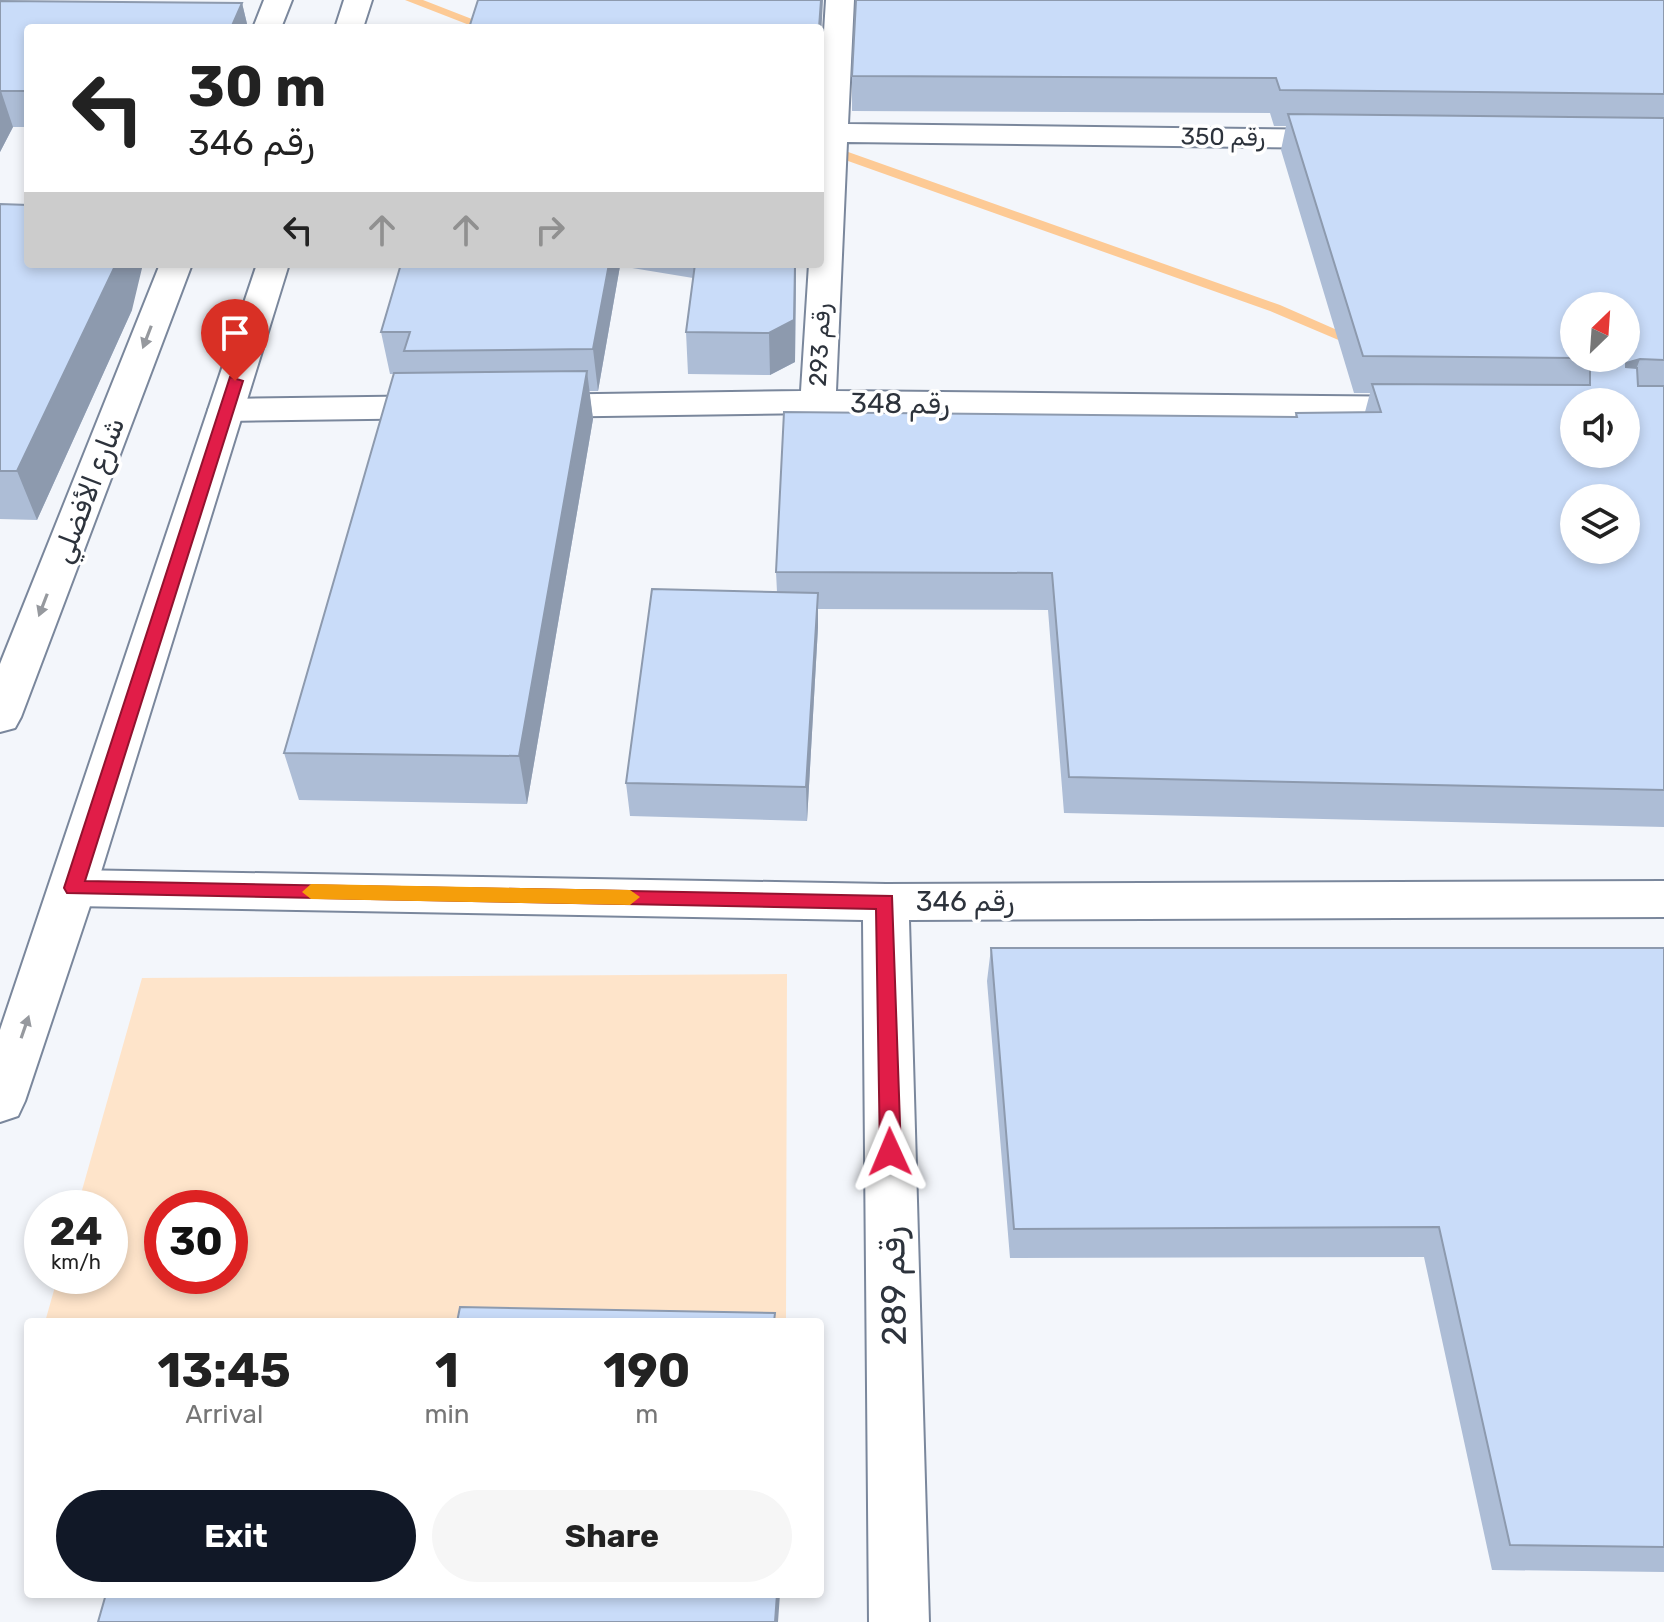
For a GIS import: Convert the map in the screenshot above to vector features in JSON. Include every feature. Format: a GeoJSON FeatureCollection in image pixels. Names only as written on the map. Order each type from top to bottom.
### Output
{"type":"FeatureCollection","features":[{"type":"Feature","properties":{"kind":"street"},"geometry":{"type":"LineString","coordinates":[[269,24],[278,0]]}},
{"type":"Feature","properties":{"kind":"street"},"geometry":{"type":"LineString","coordinates":[[350,24],[358,0]]}},
{"type":"Feature","properties":{"kind":"street","name":"رقم 293"},"geometry":{"type":"LineString","coordinates":[[818,402],[840,0]]}},
{"type":"Feature","properties":{"kind":"street","name":"رقم 350"},"geometry":{"type":"LineString","coordinates":[[831,133],[1365,139]]}},
{"type":"Feature","properties":{"kind":"street","name":"شارع الأفضلي"},"geometry":{"type":"LineString","coordinates":[[0,717],[174,268]]}},
{"type":"Feature","properties":{"kind":"street"},"geometry":{"type":"LineString","coordinates":[[0,1101],[73,888],[272,268]]}},
{"type":"Feature","properties":{"kind":"street","name":"رقم 348"},"geometry":{"type":"LineString","coordinates":[[226,410],[818,402],[1456,408]]}},
{"type":"Feature","properties":{"kind":"street","name":"رقم 346"},"geometry":{"type":"LineString","coordinates":[[73,888],[886,902],[1664,899]]}},
{"type":"Feature","properties":{"kind":"street","name":"رقم 289"},"geometry":{"type":"LineString","coordinates":[[886,902],[899,1622]]}},
{"type":"Feature","properties":{"kind":"shaded area"},"geometry":{"type":"Polygon","coordinates":[[[787,974],[786,1318],[46,1318],[53,1294],[128,1294],[128,1190],[82,1190],[142,978],[787,974]]]}},
{"type":"Feature","properties":{"kind":"building"},"geometry":{"type":"Polygon","coordinates":[[[478,0],[821,0],[819,24],[470,24],[478,0]]]}},
{"type":"Feature","properties":{"kind":"building"},"geometry":{"type":"Polygon","coordinates":[[[856,0],[1664,0],[1664,94],[1280,90],[1276,78],[852,76],[856,0]]]}},
{"type":"Feature","properties":{"kind":"building"},"geometry":{"type":"Polygon","coordinates":[[[0,1],[242,3],[233,24],[24,24],[24,91],[0,92],[0,1]]]}},
{"type":"Feature","properties":{"kind":"building"},"geometry":{"type":"Polygon","coordinates":[[[1288,114],[1664,118],[1664,360],[1640,359],[1640,292],[1560,292],[1560,358],[1363,356],[1288,114]]]}},
{"type":"Feature","properties":{"kind":"building"},"geometry":{"type":"Polygon","coordinates":[[[0,204],[24,205],[24,268],[114,268],[17,471],[0,471],[0,204]]]}},
{"type":"Feature","properties":{"kind":"building"},"geometry":{"type":"Polygon","coordinates":[[[400,268],[608,268],[593,349],[404,351],[410,332],[381,332],[400,268]]]}},
{"type":"Feature","properties":{"kind":"building"},"geometry":{"type":"Polygon","coordinates":[[[694,268],[795,268],[794,320],[769,333],[686,332],[694,268]]]}},
{"type":"Feature","properties":{"kind":"building"},"geometry":{"type":"Polygon","coordinates":[[[587,371],[519,756],[284,753],[394,373],[587,371]]]}},
{"type":"Feature","properties":{"kind":"building"},"geometry":{"type":"Polygon","coordinates":[[[1590,372],[1637,372],[1638,386],[1664,386],[1664,790],[1069,777],[1052,573],[776,572],[784,412],[1297,417],[1296,413],[1381,412],[1372,384],[1590,385],[1590,372]]]}},
{"type":"Feature","properties":{"kind":"building"},"geometry":{"type":"Polygon","coordinates":[[[652,589],[818,593],[806,787],[626,783],[652,589]]]}},
{"type":"Feature","properties":{"kind":"building"},"geometry":{"type":"Polygon","coordinates":[[[991,948],[1664,948],[1664,1547],[1510,1545],[1439,1227],[1014,1229],[991,948]]]}},
{"type":"Feature","properties":{"kind":"building"},"geometry":{"type":"Polygon","coordinates":[[[460,1307],[775,1313],[774,1318],[458,1318],[460,1307]]]}},
{"type":"Feature","properties":{"kind":"building"},"geometry":{"type":"Polygon","coordinates":[[[105,1598],[777,1598],[775,1622],[98,1622],[105,1598]]]}},
{"type":"Feature","properties":{"kind":"waterway"},"geometry":{"type":"LineString","coordinates":[[411,0],[478,24]]}},
{"type":"Feature","properties":{"kind":"waterway"},"geometry":{"type":"LineString","coordinates":[[824,147],[1275,308],[1361,344]]}},
{"type":"Feature","properties":{"kind":"slow traffic"},"geometry":{"type":"LineString","coordinates":[[311,892],[630,897]]}},
{"type":"Feature","properties":{"kind":"route"},"geometry":{"type":"LineString","coordinates":[[235,381],[73,888],[886,902],[890,1152]]}}]}
